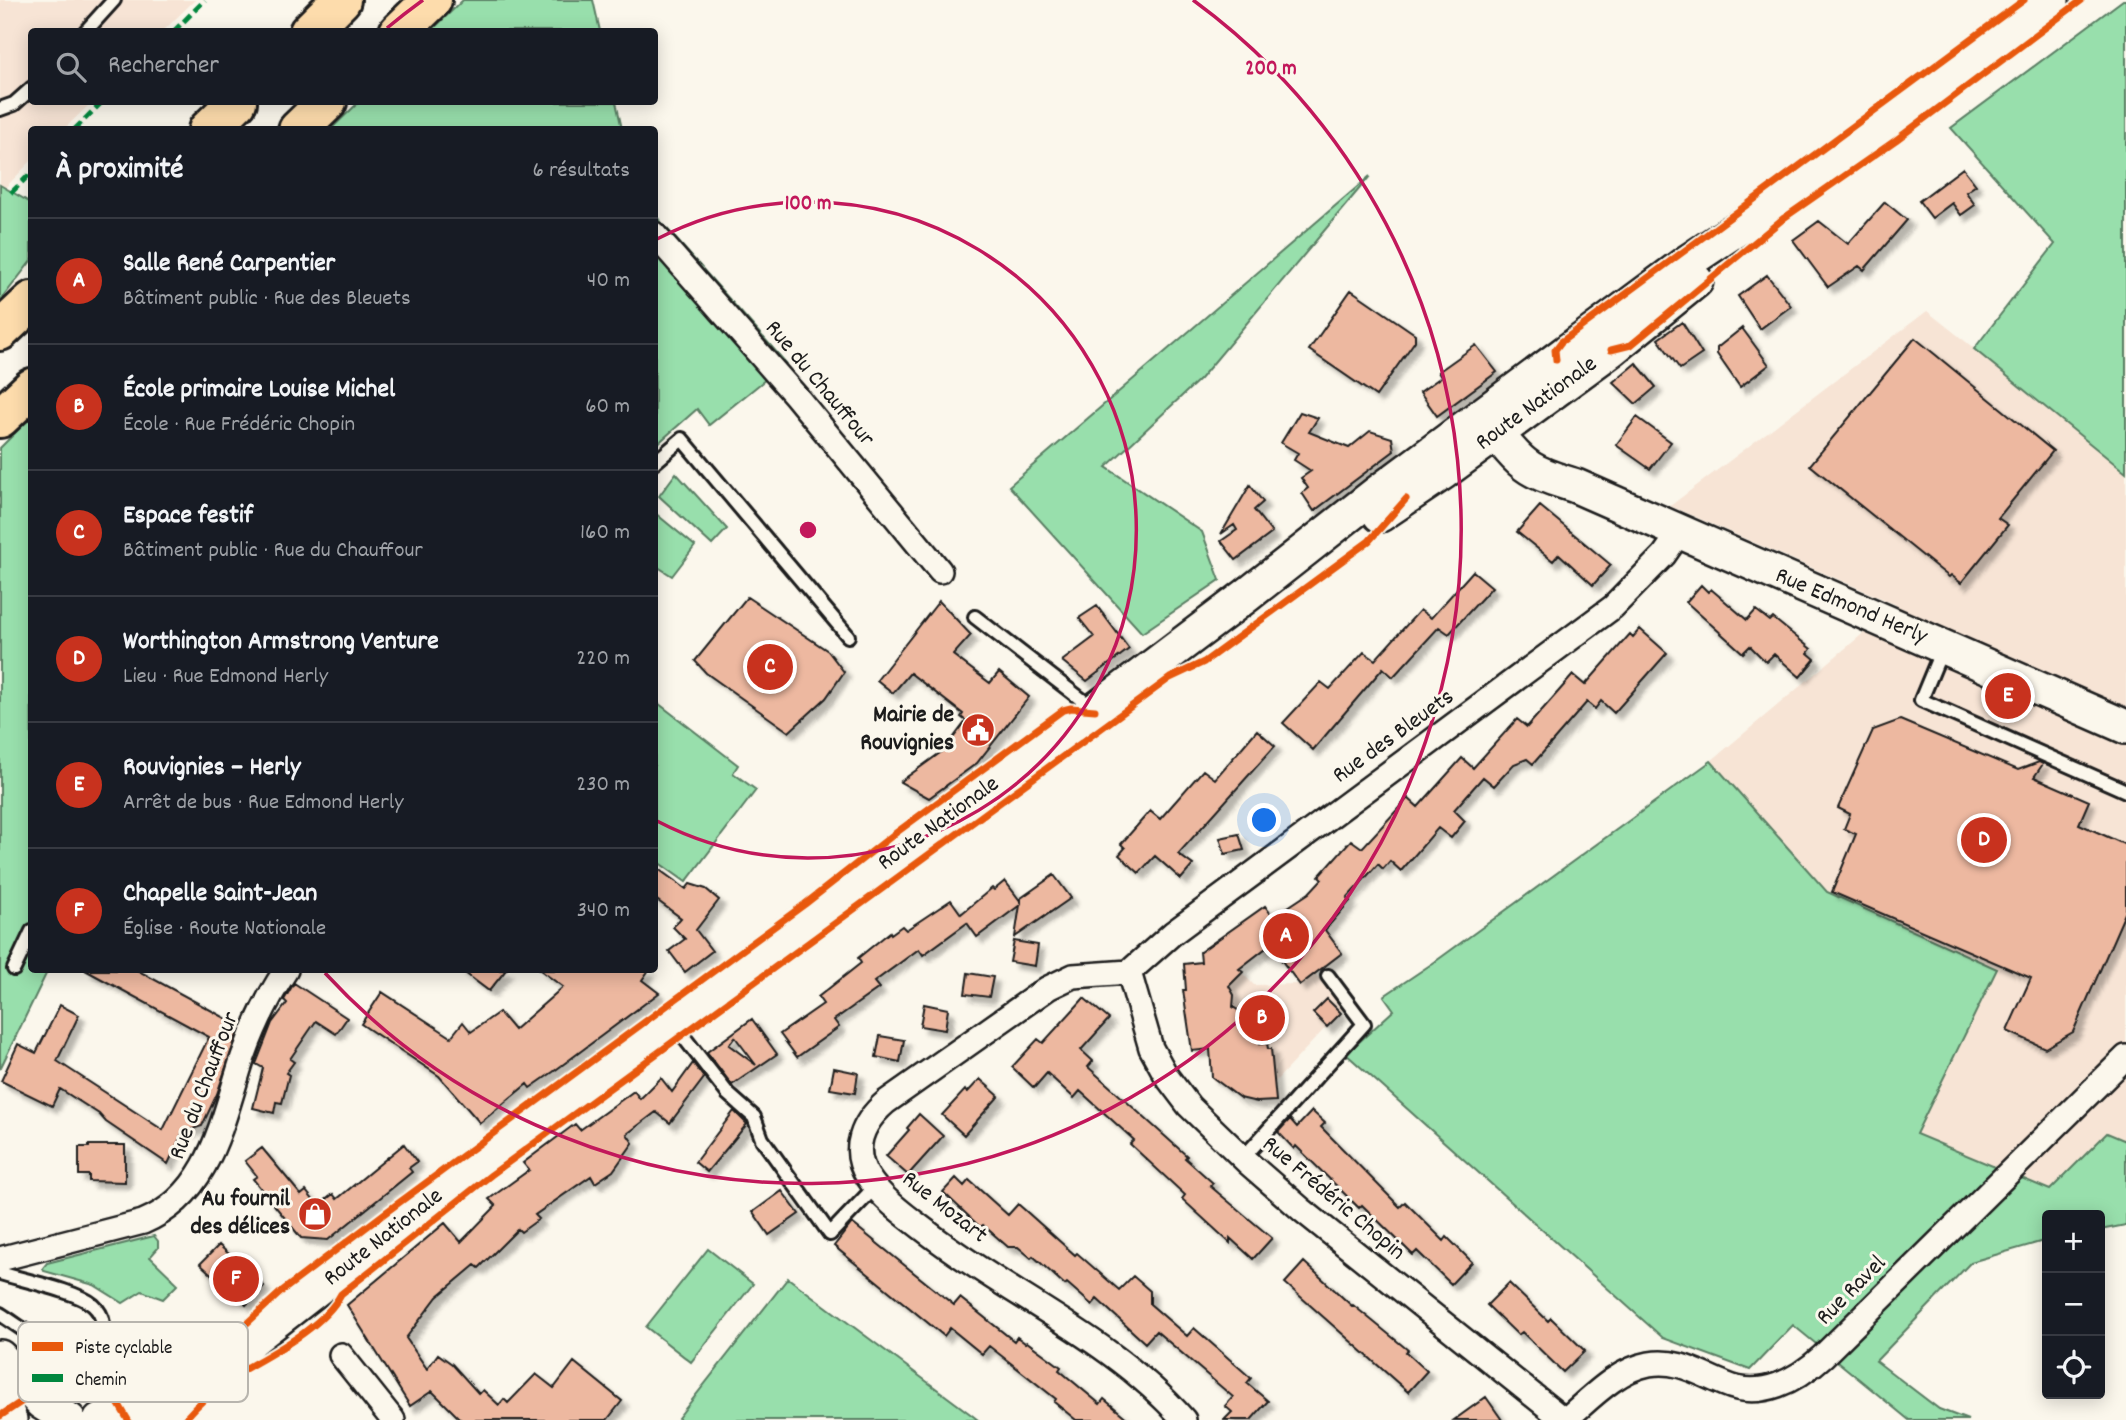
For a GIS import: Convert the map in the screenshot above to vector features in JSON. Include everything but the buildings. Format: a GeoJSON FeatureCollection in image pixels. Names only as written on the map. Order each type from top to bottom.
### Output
{"type":"FeatureCollection","features":[{"type":"Feature","properties":{"kind":"highway"},"geometry":{"type":"LineString","coordinates":[[313,28],[341,0]]}},
{"type":"Feature","properties":{"kind":"highway"},"geometry":{"type":"LineString","coordinates":[[403,28],[432,0]]}},
{"type":"Feature","properties":{"kind":"highway"},"geometry":{"type":"LineString","coordinates":[[212,126],[234,105]]}},
{"type":"Feature","properties":{"kind":"highway"},"geometry":{"type":"LineString","coordinates":[[302,126],[324,105]]}},
{"type":"Feature","properties":{"kind":"highway"},"geometry":{"type":"LineString","coordinates":[[0,331],[28,304]]}},
{"type":"Feature","properties":{"kind":"highway"},"geometry":{"type":"LineString","coordinates":[[0,418],[28,392]]}},
{"type":"Feature","properties":{"kind":"main road","name":"Route Nationale"},"geometry":{"type":"LineString","coordinates":[[248,1343],[488,1156],[1246,596],[1421,489],[1500,416],[1651,319],[1806,183],[2052,0]]}},
{"type":"Feature","properties":{"kind":"main road","name":"Rue Edmond Herly"},"geometry":{"type":"LineString","coordinates":[[1500,416],[1528,467],[2126,727]]}},
{"type":"Feature","properties":{"kind":"main road"},"geometry":{"type":"LineString","coordinates":[[0,1357],[18,1377]]}},
{"type":"Feature","properties":{"kind":"main road"},"geometry":{"type":"LineString","coordinates":[[0,1394],[10,1420]]}},
{"type":"Feature","properties":{"kind":"main road"},"geometry":{"type":"LineString","coordinates":[[41,1402],[70,1420]]}},
{"type":"Feature","properties":{"kind":"main road","name":"Route Nationale"},"geometry":{"type":"LineString","coordinates":[[100,1420],[149,1402]]}},
{"type":"Feature","properties":{"kind":"main road","name":"Route Nationale"},"geometry":{"type":"LineString","coordinates":[[160,1420],[180,1402]]}},
{"type":"Feature","properties":{"kind":"main road"},"geometry":{"type":"LineString","coordinates":[[57,1420],[70,1420]]}},
{"type":"Feature","properties":{"kind":"street","name":"Rue du Chauffour"},"geometry":{"type":"LineString","coordinates":[[658,239],[796,396],[940,571]]}},
{"type":"Feature","properties":{"kind":"street","name":"Rue des Bleuets"},"geometry":{"type":"LineString","coordinates":[[1129,972],[1180,927],[1613,607],[1664,555],[1680,532]]}},
{"type":"Feature","properties":{"kind":"street","name":"Rue Frédéric Chopin"},"geometry":{"type":"LineString","coordinates":[[1129,972],[1146,1035],[1167,1077],[1189,1106],[1243,1158],[1322,1226],[1564,1420]]}},
{"type":"Feature","properties":{"kind":"street","name":"Rue Mozart"},"geometry":{"type":"LineString","coordinates":[[1129,972],[1089,974],[1060,981],[886,1102],[868,1121],[859,1143],[862,1165],[875,1187],[899,1210],[942,1243],[1120,1360],[1153,1388],[1184,1420]]}},
{"type":"Feature","properties":{"kind":"street","name":"Rue du Chauffour"},"geometry":{"type":"LineString","coordinates":[[0,1259],[143,1222],[162,1213],[183,1196],[199,1176],[209,1157],[256,1023],[284,973]]}},
{"type":"Feature","properties":{"kind":"street","name":"Rue Ravel"},"geometry":{"type":"LineString","coordinates":[[1564,1420],[1619,1376],[1650,1364],[1675,1363],[1688,1366],[1740,1389],[1764,1389],[1800,1376],[2126,1057]]}},
{"type":"Feature","properties":{"kind":"street"},"geometry":{"type":"LineString","coordinates":[[341,1355],[393,1420]]}},
{"type":"Feature","properties":{"kind":"lane"},"geometry":{"type":"LineString","coordinates":[[89,28],[114,0]]}},
{"type":"Feature","properties":{"kind":"lane"},"geometry":{"type":"LineString","coordinates":[[0,109],[14,104],[28,92]]}},
{"type":"Feature","properties":{"kind":"lane"},"geometry":{"type":"LineString","coordinates":[[658,460],[682,439],[848,636]]}},
{"type":"Feature","properties":{"kind":"lane"},"geometry":{"type":"LineString","coordinates":[[975,617],[1095,710]]}},
{"type":"Feature","properties":{"kind":"lane"},"geometry":{"type":"LineString","coordinates":[[1943,647],[1921,700],[2126,791]]}},
{"type":"Feature","properties":{"kind":"lane"},"geometry":{"type":"LineString","coordinates":[[14,969],[28,940]]}},
{"type":"Feature","properties":{"kind":"lane"},"geometry":{"type":"LineString","coordinates":[[1243,1158],[1364,1024],[1328,976]]}},
{"type":"Feature","properties":{"kind":"lane"},"geometry":{"type":"LineString","coordinates":[[672,1021],[728,1094],[754,1117],[762,1139],[830,1234],[875,1187]]}},
{"type":"Feature","properties":{"kind":"lane"},"geometry":{"type":"LineString","coordinates":[[0,1273],[88,1302],[101,1316],[101,1322]]}},
{"type":"Feature","properties":{"kind":"lane"},"geometry":{"type":"LineString","coordinates":[[0,1314],[18,1325]]}},
{"type":"Feature","properties":{"kind":"shaded area"},"geometry":{"type":"Polygon","coordinates":[[[0,0],[195,0],[166,28],[28,28],[28,105],[89,105],[67,126],[28,126],[28,164],[6,187],[0,185],[0,0]]]}},
{"type":"Feature","properties":{"kind":"shaded area"},"geometry":{"type":"Polygon","coordinates":[[[2126,0],[2126,1141],[2107,1133],[2050,1190],[1916,1134],[1996,969],[1827,892],[1711,761],[1897,605],[1670,506],[1927,311],[1975,349],[2055,244],[1951,128],[2126,0]]]}},
{"type":"Feature","properties":{"kind":"shaded area"},"geometry":{"type":"Polygon","coordinates":[[[1222,937],[1232,963],[1254,985],[1299,984],[1314,972],[1343,1009],[1274,1083],[1276,1101],[1257,1102],[1240,1098],[1220,1081],[1213,1081],[1210,1054],[1214,1054],[1213,1049],[1192,1051],[1184,964],[1200,962],[1200,952],[1222,937]]]}},
{"type":"Feature","properties":{"kind":"green space"},"geometry":{"type":"Polygon","coordinates":[[[463,0],[593,0],[599,28],[434,28],[463,0]]]}},
{"type":"Feature","properties":{"kind":"green space"},"geometry":{"type":"Polygon","coordinates":[[[2126,0],[2126,473],[1974,349],[2055,244],[1951,128],[2126,0]]]}},
{"type":"Feature","properties":{"kind":"green space"},"geometry":{"type":"Polygon","coordinates":[[[356,105],[617,105],[621,126],[334,126],[356,105]]]}},
{"type":"Feature","properties":{"kind":"green space"},"geometry":{"type":"Polygon","coordinates":[[[1370,176],[1200,379],[1106,467],[1202,532],[1220,580],[1142,633],[1009,486],[1370,176]]]}},
{"type":"Feature","properties":{"kind":"green space"},"geometry":{"type":"Polygon","coordinates":[[[0,185],[28,201],[28,265],[0,301],[0,185]]]}},
{"type":"Feature","properties":{"kind":"green space"},"geometry":{"type":"Polygon","coordinates":[[[658,219],[786,363],[709,425],[697,409],[658,443],[658,219]]]}},
{"type":"Feature","properties":{"kind":"green space"},"geometry":{"type":"Polygon","coordinates":[[[28,420],[28,973],[47,973],[0,1069],[0,448],[28,420]]]}},
{"type":"Feature","properties":{"kind":"green space"},"geometry":{"type":"Polygon","coordinates":[[[676,473],[727,529],[712,545],[659,496],[676,473]]]}},
{"type":"Feature","properties":{"kind":"green space"},"geometry":{"type":"Polygon","coordinates":[[[658,515],[695,546],[672,576],[658,567],[658,515]]]}},
{"type":"Feature","properties":{"kind":"green space"},"geometry":{"type":"Polygon","coordinates":[[[658,703],[738,765],[733,773],[756,790],[686,882],[658,862],[658,703]]]}},
{"type":"Feature","properties":{"kind":"green space"},"geometry":{"type":"Polygon","coordinates":[[[1711,761],[1827,892],[1997,969],[1916,1134],[2050,1190],[2107,1133],[2126,1141],[2126,1225],[2105,1229],[2105,1210],[2042,1210],[2042,1241],[1971,1262],[1876,1361],[1939,1409],[1968,1420],[1909,1420],[1793,1325],[1750,1370],[1663,1338],[1346,1054],[1394,1010],[1384,996],[1711,761]]]}},
{"type":"Feature","properties":{"kind":"green space"},"geometry":{"type":"Polygon","coordinates":[[[154,1236],[158,1241],[158,1248],[150,1257],[178,1284],[163,1299],[142,1291],[123,1303],[94,1285],[44,1271],[43,1268],[47,1263],[154,1236]]]}},
{"type":"Feature","properties":{"kind":"green space"},"geometry":{"type":"Polygon","coordinates":[[[708,1249],[753,1284],[691,1362],[646,1327],[708,1249]]]}},
{"type":"Feature","properties":{"kind":"green space"},"geometry":{"type":"Polygon","coordinates":[[[788,1278],[978,1420],[678,1418],[788,1278]]]}},
{"type":"Feature","properties":{"kind":"marked path"},"geometry":{"type":"LineString","coordinates":[[177,28],[205,0]]}},
{"type":"Feature","properties":{"kind":"marked path"},"geometry":{"type":"LineString","coordinates":[[78,126],[99,105]]}},
{"type":"Feature","properties":{"kind":"marked path"},"geometry":{"type":"LineString","coordinates":[[11,193],[28,176]]}},
{"type":"Feature","properties":{"kind":"cycle path"},"geometry":{"type":"LineString","coordinates":[[1556,360],[1555,350],[1561,342],[2024,0]]}},
{"type":"Feature","properties":{"kind":"cycle path"},"geometry":{"type":"LineString","coordinates":[[1611,350],[1631,345],[1784,218],[1896,140],[2082,0]]}},
{"type":"Feature","properties":{"kind":"cycle path"},"geometry":{"type":"LineString","coordinates":[[248,1368],[309,1329],[333,1306],[341,1294],[491,1175],[1170,678],[1204,662],[1369,541],[1406,499]]}},
{"type":"Feature","properties":{"kind":"cycle path"},"geometry":{"type":"LineString","coordinates":[[248,1322],[282,1291],[385,1213],[1063,710],[1095,710]]}},
{"type":"Feature","properties":{"kind":"cycle path"},"geometry":{"type":"LineString","coordinates":[[0,1416],[21,1402]]}},
{"type":"Feature","properties":{"kind":"cycle path"},"geometry":{"type":"LineString","coordinates":[[118,1402],[128,1420]]}},
{"type":"Feature","properties":{"kind":"cycle path"},"geometry":{"type":"LineString","coordinates":[[184,1420],[202,1402]]}},
{"type":"Feature","properties":{"kind":"place","name":"Espace festif"},"geometry":{"type":"Point","coordinates":[770,667]}},
{"type":"Feature","properties":{"kind":"place","name":"Rouvignies – Herly"},"geometry":{"type":"Point","coordinates":[2008,696]}},
{"type":"Feature","properties":{"kind":"place","name":"Mairie de Rouvignies"},"geometry":{"type":"Point","coordinates":[978,730]}},
{"type":"Feature","properties":{"kind":"place","name":"Worthington Armstrong Venture"},"geometry":{"type":"Point","coordinates":[1984,840]}},
{"type":"Feature","properties":{"kind":"place","name":"Salle René Carpentier"},"geometry":{"type":"Point","coordinates":[1286,936]}},
{"type":"Feature","properties":{"kind":"place","name":"École primaire Louise Michel"},"geometry":{"type":"Point","coordinates":[1262,1018]}},
{"type":"Feature","properties":{"kind":"place","name":"Au fournil des délices"},"geometry":{"type":"Point","coordinates":[315,1214]}},
{"type":"Feature","properties":{"kind":"place","name":"Chapelle Saint-Jean"},"geometry":{"type":"Point","coordinates":[236,1279]}}]}
